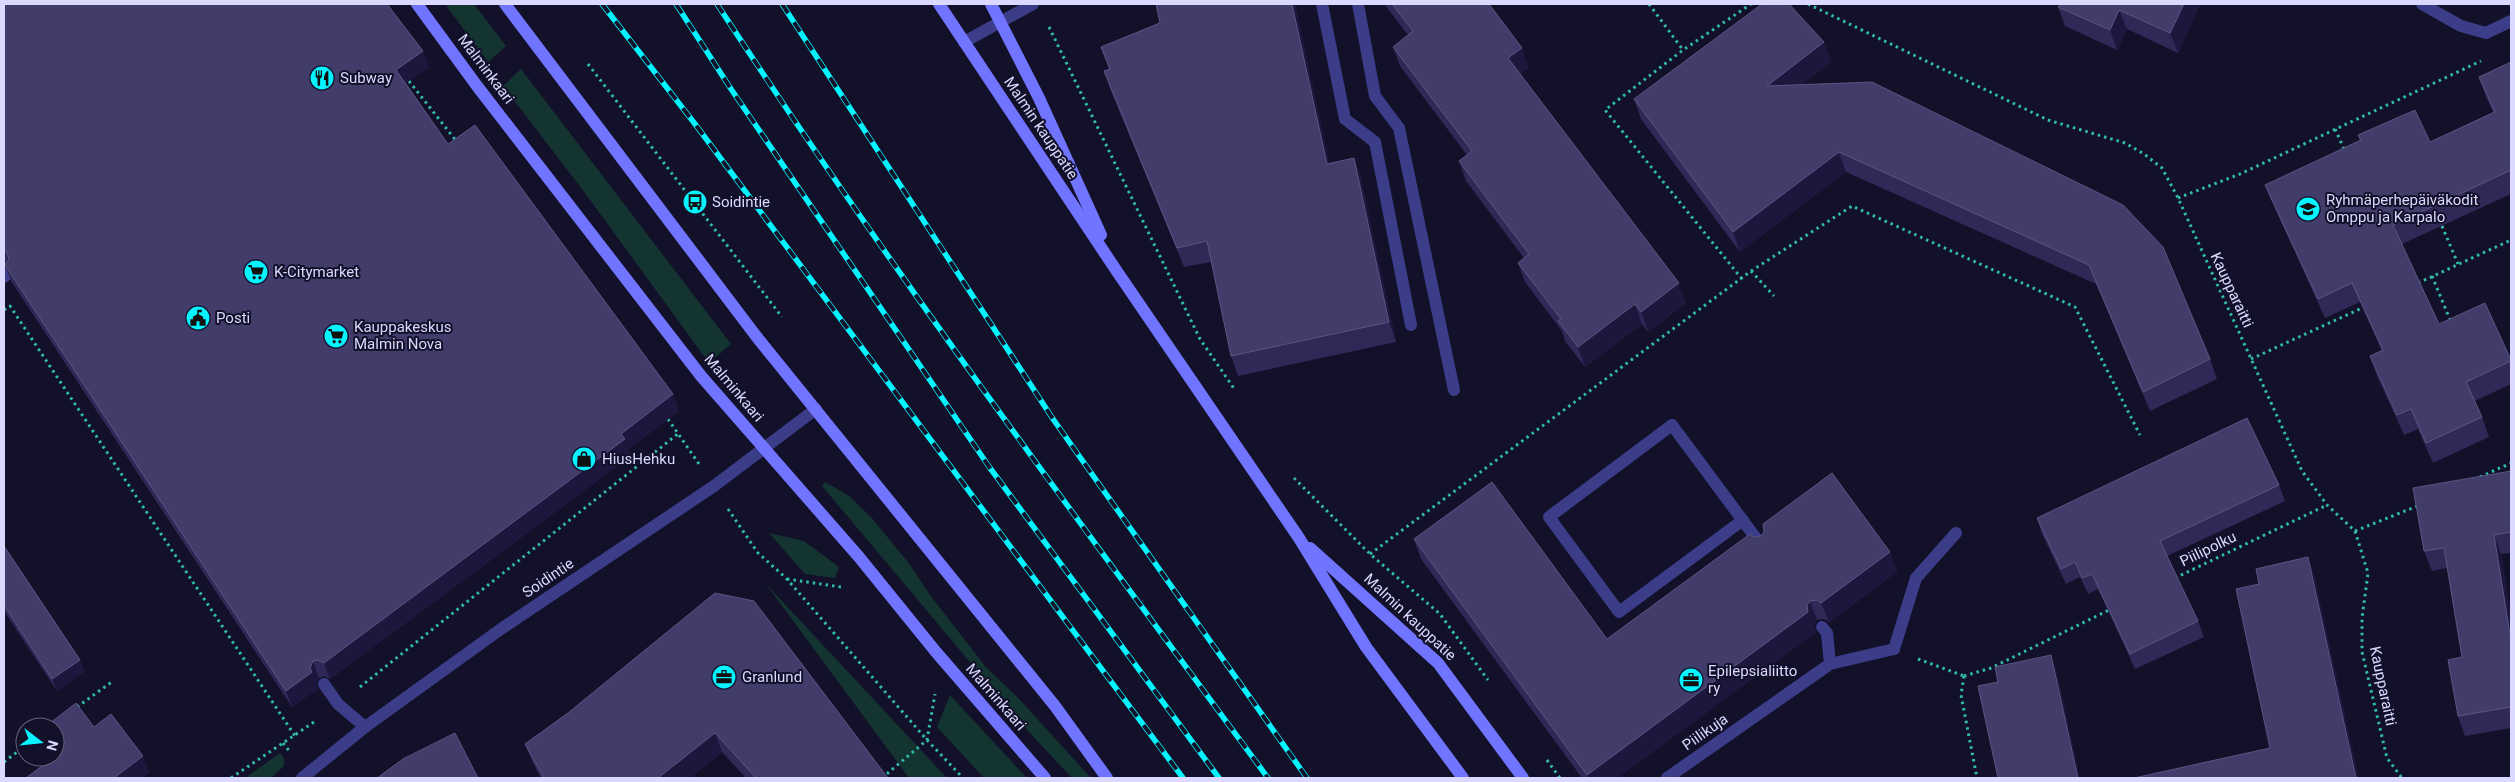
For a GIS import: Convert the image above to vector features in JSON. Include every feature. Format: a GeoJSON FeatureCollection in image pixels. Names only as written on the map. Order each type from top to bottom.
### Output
{"type":"FeatureCollection","features":[{"type":"Feature","properties":{"kind":"main road","name":"Malminkaari"},"geometry":{"type":"LineString","coordinates":[[417,4],[483,94],[701,376],[859,557],[936,652],[1045,778]]}},
{"type":"Feature","properties":{"kind":"main road"},"geometry":{"type":"LineString","coordinates":[[505,4],[756,336],[1054,706],[1107,778]]}},
{"type":"Feature","properties":{"kind":"main road","name":"Malmin kauppatie"},"geometry":{"type":"LineString","coordinates":[[940,4],[1116,270],[1299,538],[1366,647],[1463,778]]}},
{"type":"Feature","properties":{"kind":"main road","name":"Malmin kauppatie"},"geometry":{"type":"LineString","coordinates":[[990,4],[1039,98],[1116,270]]}},
{"type":"Feature","properties":{"kind":"main road","name":"Malmin kauppatie"},"geometry":{"type":"LineString","coordinates":[[1299,538],[1438,664],[1523,778]]}},
{"type":"Feature","properties":{"kind":"street"},"geometry":{"type":"LineString","coordinates":[[964,42],[1033,4]]}},
{"type":"Feature","properties":{"kind":"street"},"geometry":{"type":"LineString","coordinates":[[1322,4],[1345,119],[1375,142],[1411,325]]}},
{"type":"Feature","properties":{"kind":"street"},"geometry":{"type":"LineString","coordinates":[[1358,4],[1375,96],[1399,128],[1454,390]]}},
{"type":"Feature","properties":{"kind":"street"},"geometry":{"type":"LineString","coordinates":[[2422,4],[2461,26],[2486,32],[2511,21]]}},
{"type":"Feature","properties":{"kind":"street","name":"Soidintie"},"geometry":{"type":"LineString","coordinates":[[302,778],[366,727],[501,629],[714,486],[816,409]]}},
{"type":"Feature","properties":{"kind":"street"},"geometry":{"type":"LineString","coordinates":[[1743,520],[1619,612],[1549,517],[1672,425],[1743,520],[1764,549]]}},
{"type":"Feature","properties":{"kind":"street"},"geometry":{"type":"LineString","coordinates":[[1894,649],[1916,578],[1956,533]]}},
{"type":"Feature","properties":{"kind":"street"},"geometry":{"type":"LineString","coordinates":[[1822,627],[1827,633],[1830,664]]}},
{"type":"Feature","properties":{"kind":"street","name":"Piilikuja"},"geometry":{"type":"LineString","coordinates":[[1667,778],[1830,664],[1894,649]]}},
{"type":"Feature","properties":{"kind":"street"},"geometry":{"type":"LineString","coordinates":[[324,684],[338,704],[366,727]]}},
{"type":"Feature","properties":{"kind":"path"},"geometry":{"type":"LineString","coordinates":[[1649,4],[1683,50]]}},
{"type":"Feature","properties":{"kind":"path"},"geometry":{"type":"LineString","coordinates":[[1742,279],[1605,110],[1683,50],[1751,4]]}},
{"type":"Feature","properties":{"kind":"path","name":"Kaupparaitti"},"geometry":{"type":"LineString","coordinates":[[1808,4],[2048,120],[2125,143],[2144,154],[2162,168],[2178,198],[2302,471],[2326,505],[2355,531],[2368,573],[2362,618],[2362,652],[2387,758],[2402,778]]}},
{"type":"Feature","properties":{"kind":"path"},"geometry":{"type":"LineString","coordinates":[[1046,20],[1200,339],[1238,396]]}},
{"type":"Feature","properties":{"kind":"path"},"geometry":{"type":"LineString","coordinates":[[2178,198],[2240,174],[2487,58],[2486,32]]}},
{"type":"Feature","properties":{"kind":"path"},"geometry":{"type":"LineString","coordinates":[[584,59],[782,317]]}},
{"type":"Feature","properties":{"kind":"path"},"geometry":{"type":"LineString","coordinates":[[409,81],[460,146]]}},
{"type":"Feature","properties":{"kind":"path"},"geometry":{"type":"LineString","coordinates":[[2335,129],[2347,156]]}},
{"type":"Feature","properties":{"kind":"path"},"geometry":{"type":"LineString","coordinates":[[1370,554],[1752,271],[1852,206],[2075,307],[2140,435]]}},
{"type":"Feature","properties":{"kind":"path"},"geometry":{"type":"LineString","coordinates":[[2442,226],[2458,264]]}},
{"type":"Feature","properties":{"kind":"path"},"geometry":{"type":"LineString","coordinates":[[2418,283],[2511,240]]}},
{"type":"Feature","properties":{"kind":"path"},"geometry":{"type":"LineString","coordinates":[[1752,271],[1774,296]]}},
{"type":"Feature","properties":{"kind":"path"},"geometry":{"type":"LineString","coordinates":[[2432,276],[2455,329]]}},
{"type":"Feature","properties":{"kind":"path"},"geometry":{"type":"LineString","coordinates":[[4,310],[10,306],[295,736]]}},
{"type":"Feature","properties":{"kind":"path"},"geometry":{"type":"LineString","coordinates":[[2251,360],[2362,308]]}},
{"type":"Feature","properties":{"kind":"path"},"geometry":{"type":"LineString","coordinates":[[668,419],[758,553],[786,578],[927,740],[963,778]]}},
{"type":"Feature","properties":{"kind":"path"},"geometry":{"type":"LineString","coordinates":[[231,778],[295,736],[338,704],[679,433]]}},
{"type":"Feature","properties":{"kind":"path"},"geometry":{"type":"LineString","coordinates":[[2477,479],[2511,463]]}},
{"type":"Feature","properties":{"kind":"path"},"geometry":{"type":"LineString","coordinates":[[1293,477],[1370,554],[1440,614],[1491,684]]}},
{"type":"Feature","properties":{"kind":"path"},"geometry":{"type":"LineString","coordinates":[[2355,531],[2426,502]]}},
{"type":"Feature","properties":{"kind":"path","name":"Piilipolku"},"geometry":{"type":"LineString","coordinates":[[2168,582],[2326,505]]}},
{"type":"Feature","properties":{"kind":"path"},"geometry":{"type":"LineString","coordinates":[[786,578],[841,587]]}},
{"type":"Feature","properties":{"kind":"path"},"geometry":{"type":"LineString","coordinates":[[1894,649],[1964,676],[1991,668],[2114,608]]}},
{"type":"Feature","properties":{"kind":"path"},"geometry":{"type":"LineString","coordinates":[[1964,676],[1961,695],[1977,778]]}},
{"type":"Feature","properties":{"kind":"path"},"geometry":{"type":"LineString","coordinates":[[74,710],[113,681]]}},
{"type":"Feature","properties":{"kind":"path"},"geometry":{"type":"LineString","coordinates":[[882,778],[927,740],[935,693]]}},
{"type":"Feature","properties":{"kind":"path"},"geometry":{"type":"LineString","coordinates":[[4,762],[15,754]]}},
{"type":"Feature","properties":{"kind":"path"},"geometry":{"type":"LineString","coordinates":[[1543,755],[1560,778]]}},
{"type":"Feature","properties":{"kind":"green space"},"geometry":{"type":"Polygon","coordinates":[[[445,4],[474,4],[506,46],[488,62],[445,4]]]}},
{"type":"Feature","properties":{"kind":"green space"},"geometry":{"type":"Polygon","coordinates":[[[521,69],[731,344],[709,363],[585,193],[503,86],[521,69]]]}},
{"type":"Feature","properties":{"kind":"green space"},"geometry":{"type":"Polygon","coordinates":[[[825,482],[848,495],[871,517],[908,562],[930,595],[985,666],[1021,701],[1091,778],[1072,778],[1027,730],[822,486],[825,482]]]}},
{"type":"Feature","properties":{"kind":"green space"},"geometry":{"type":"Polygon","coordinates":[[[769,533],[804,541],[839,567],[835,578],[805,574],[769,533]]]}},
{"type":"Feature","properties":{"kind":"green space"},"geometry":{"type":"Polygon","coordinates":[[[766,584],[947,778],[909,778],[766,584]]]}},
{"type":"Feature","properties":{"kind":"green space"},"geometry":{"type":"Polygon","coordinates":[[[950,695],[1027,778],[984,778],[937,727],[950,695]]]}},
{"type":"Feature","properties":{"kind":"green space"},"geometry":{"type":"Polygon","coordinates":[[[280,753],[284,758],[284,766],[271,778],[245,778],[280,753]]]}},
{"type":"Feature","properties":{"kind":"building","name":"Kauppakeskus Malmin Nova"},"geometry":{"type":"Polygon","coordinates":[[[4,4],[387,4],[423,51],[396,70],[448,144],[475,125],[673,394],[621,434],[625,439],[324,663],[318,660],[313,661],[310,668],[312,672],[286,691],[5,265],[9,259],[7,252],[4,250],[4,4]]]}},
{"type":"Feature","properties":{"kind":"building"},"geometry":{"type":"Polygon","coordinates":[[[1156,4],[1292,4],[1327,164],[1354,158],[1389,322],[1231,356],[1207,241],[1177,248],[1104,71],[1110,69],[1101,47],[1160,23],[1156,4]]]}},
{"type":"Feature","properties":{"kind":"building"},"geometry":{"type":"Polygon","coordinates":[[[1392,4],[1489,4],[1522,48],[1508,58],[1679,283],[1641,312],[1635,304],[1578,347],[1558,321],[1561,319],[1518,263],[1529,254],[1459,161],[1472,151],[1393,47],[1413,31],[1392,4]]]}},
{"type":"Feature","properties":{"kind":"building"},"geometry":{"type":"Polygon","coordinates":[[[1762,4],[1789,4],[1824,42],[1767,86],[1872,82],[2123,205],[2163,247],[2210,359],[2143,392],[2089,265],[1839,152],[1733,232],[1634,99],[1762,4]]]}},
{"type":"Feature","properties":{"kind":"building"},"geometry":{"type":"Polygon","coordinates":[[[2060,4],[2184,4],[2170,33],[2119,10],[2110,30],[2058,7],[2060,4]]]}},
{"type":"Feature","properties":{"kind":"building"},"geometry":{"type":"Polygon","coordinates":[[[2511,62],[2511,170],[2393,225],[2439,324],[2485,303],[2511,360],[2466,382],[2482,417],[2426,443],[2411,409],[2397,415],[2370,356],[2383,350],[2352,283],[2318,299],[2265,185],[2361,140],[2358,135],[2415,110],[2430,142],[2495,112],[2479,77],[2511,62]]]}},
{"type":"Feature","properties":{"kind":"building"},"geometry":{"type":"Polygon","coordinates":[[[2247,418],[2279,485],[2160,541],[2198,621],[2130,654],[2092,574],[2082,578],[2075,562],[2061,569],[2037,518],[2247,418]]]}},
{"type":"Feature","properties":{"kind":"building"},"geometry":{"type":"Polygon","coordinates":[[[2511,471],[2511,532],[2494,535],[2511,640],[2511,707],[2458,716],[2448,660],[2462,657],[2444,548],[2424,551],[2413,488],[2511,471]]]}},
{"type":"Feature","properties":{"kind":"building"},"geometry":{"type":"Polygon","coordinates":[[[1832,473],[1890,552],[1821,603],[1817,600],[1810,601],[1807,605],[1808,612],[1587,775],[1414,539],[1492,482],[1607,639],[1750,534],[1754,537],[1761,536],[1764,532],[1763,524],[1832,473]]]}},
{"type":"Feature","properties":{"kind":"building"},"geometry":{"type":"Polygon","coordinates":[[[4,546],[80,660],[52,679],[4,605],[4,546]]]}},
{"type":"Feature","properties":{"kind":"building"},"geometry":{"type":"Polygon","coordinates":[[[2308,557],[2356,778],[2134,778],[2270,748],[2236,589],[2259,584],[2256,569],[2308,557]]]}},
{"type":"Feature","properties":{"kind":"building","name":"Granlund"},"geometry":{"type":"Polygon","coordinates":[[[715,593],[754,601],[888,778],[756,778],[715,733],[658,778],[544,778],[525,744],[568,713],[715,593]]]}},
{"type":"Feature","properties":{"kind":"building"},"geometry":{"type":"Polygon","coordinates":[[[2051,655],[2078,778],[1998,778],[1978,686],[1998,682],[1995,667],[2051,655]]]}},
{"type":"Feature","properties":{"kind":"building"},"geometry":{"type":"Polygon","coordinates":[[[76,703],[94,727],[111,714],[143,756],[114,778],[26,778],[41,767],[65,767],[65,717],[58,717],[76,703]]]}},
{"type":"Feature","properties":{"kind":"building"},"geometry":{"type":"Polygon","coordinates":[[[455,733],[478,778],[377,778],[403,759],[455,733]]]}},
{"type":"Feature","properties":{"kind":"railway"},"geometry":{"type":"LineString","coordinates":[[602,4],[695,124],[1183,778]]}},
{"type":"Feature","properties":{"kind":"railway"},"geometry":{"type":"LineString","coordinates":[[676,4],[731,89],[990,468],[1219,778]]}},
{"type":"Feature","properties":{"kind":"railway"},"geometry":{"type":"LineString","coordinates":[[717,4],[850,201],[987,395],[1268,778]]}},
{"type":"Feature","properties":{"kind":"railway"},"geometry":{"type":"LineString","coordinates":[[782,4],[1053,419],[1307,778]]}},
{"type":"Feature","properties":{"kind":"place","name":"Subway"},"geometry":{"type":"Point","coordinates":[322,78]}},
{"type":"Feature","properties":{"kind":"place","name":"Soidintie"},"geometry":{"type":"Point","coordinates":[695,202]}},
{"type":"Feature","properties":{"kind":"place","name":"Ryhmäperhepäiväkodit Omppu ja Karpalo"},"geometry":{"type":"Point","coordinates":[2308,209]}},
{"type":"Feature","properties":{"kind":"place","name":"K-Citymarket"},"geometry":{"type":"Point","coordinates":[256,272]}},
{"type":"Feature","properties":{"kind":"place","name":"Posti"},"geometry":{"type":"Point","coordinates":[198,318]}},
{"type":"Feature","properties":{"kind":"place","name":"Kauppakeskus Malmin Nova"},"geometry":{"type":"Point","coordinates":[336,336]}},
{"type":"Feature","properties":{"kind":"place","name":"HiusHehku"},"geometry":{"type":"Point","coordinates":[584,459]}},
{"type":"Feature","properties":{"kind":"place","name":"Granlund"},"geometry":{"type":"Point","coordinates":[724,677]}},
{"type":"Feature","properties":{"kind":"place","name":"Epilepsialiitto ry"},"geometry":{"type":"Point","coordinates":[1691,680]}}]}
